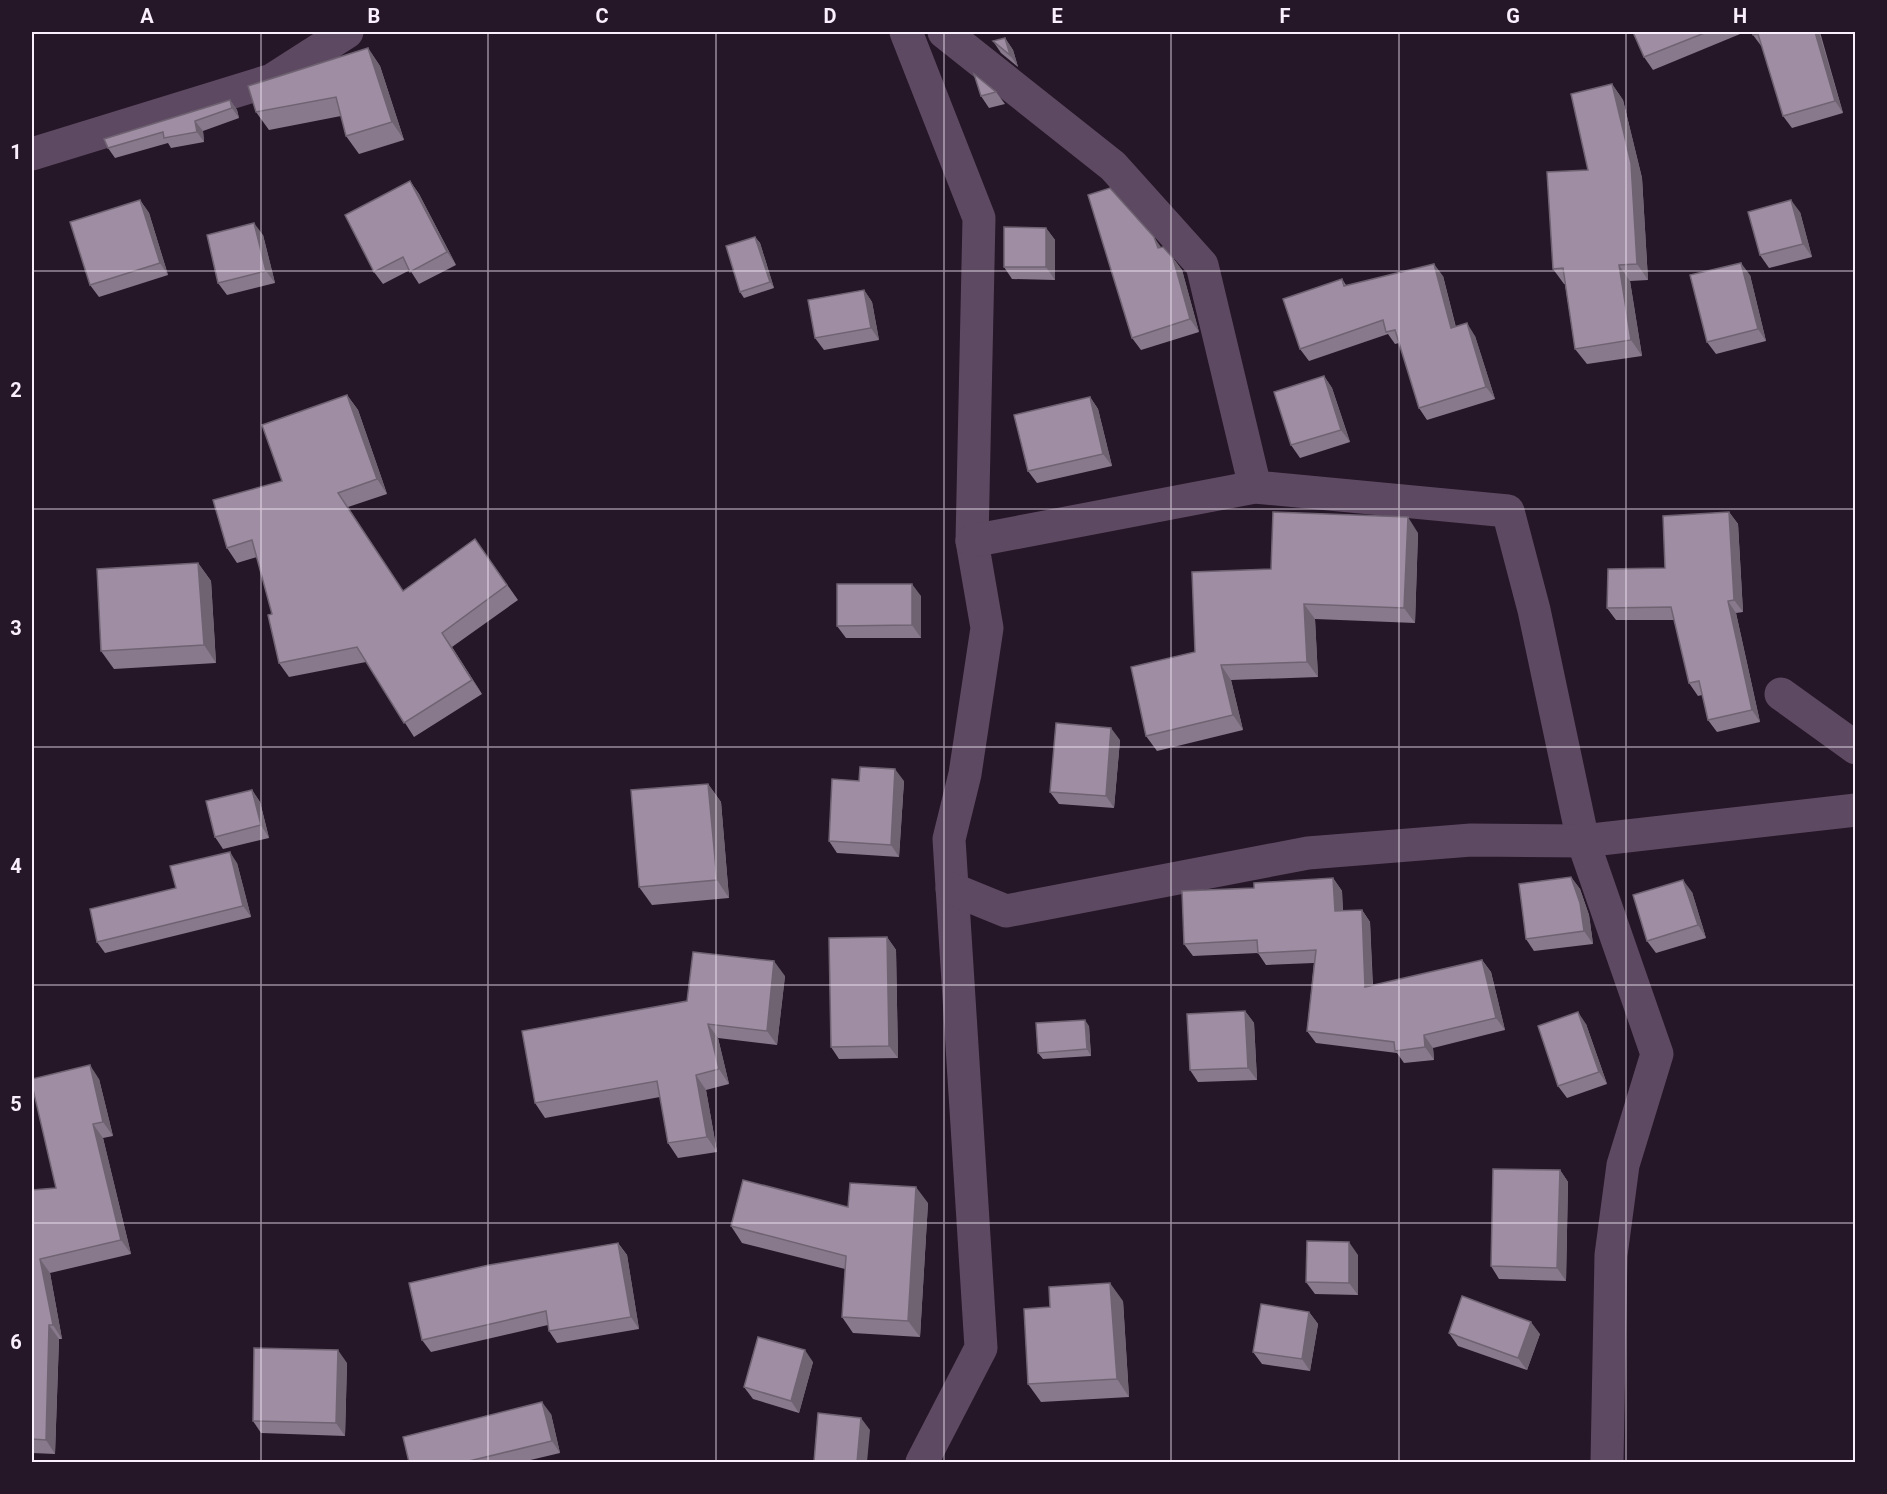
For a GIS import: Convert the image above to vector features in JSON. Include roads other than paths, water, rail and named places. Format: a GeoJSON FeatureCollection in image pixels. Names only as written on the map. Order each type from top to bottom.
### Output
{"type":"FeatureCollection","features":[{"type":"Feature","properties":{"kind":"street"},"geometry":{"type":"LineString","coordinates":[[32,154],[272,80],[347,32]]}},
{"type":"Feature","properties":{"kind":"street"},"geometry":{"type":"LineString","coordinates":[[906,32],[979,218],[972,541],[987,628],[965,774],[949,839],[981,1348],[922,1462]]}},
{"type":"Feature","properties":{"kind":"street"},"geometry":{"type":"LineString","coordinates":[[944,32],[1113,166],[1202,266],[1255,487]]}},
{"type":"Feature","properties":{"kind":"street"},"geometry":{"type":"LineString","coordinates":[[972,541],[1255,487],[1508,511],[1534,610],[1583,842],[1658,1054],[1623,1165],[1611,1255],[1607,1462]]}},
{"type":"Feature","properties":{"kind":"street"},"geometry":{"type":"LineString","coordinates":[[1781,694],[1856,748]]}},
{"type":"Feature","properties":{"kind":"street"},"geometry":{"type":"LineString","coordinates":[[952,889],[1006,911],[1308,853],[1471,840],[1583,842],[1856,810]]}}]}
